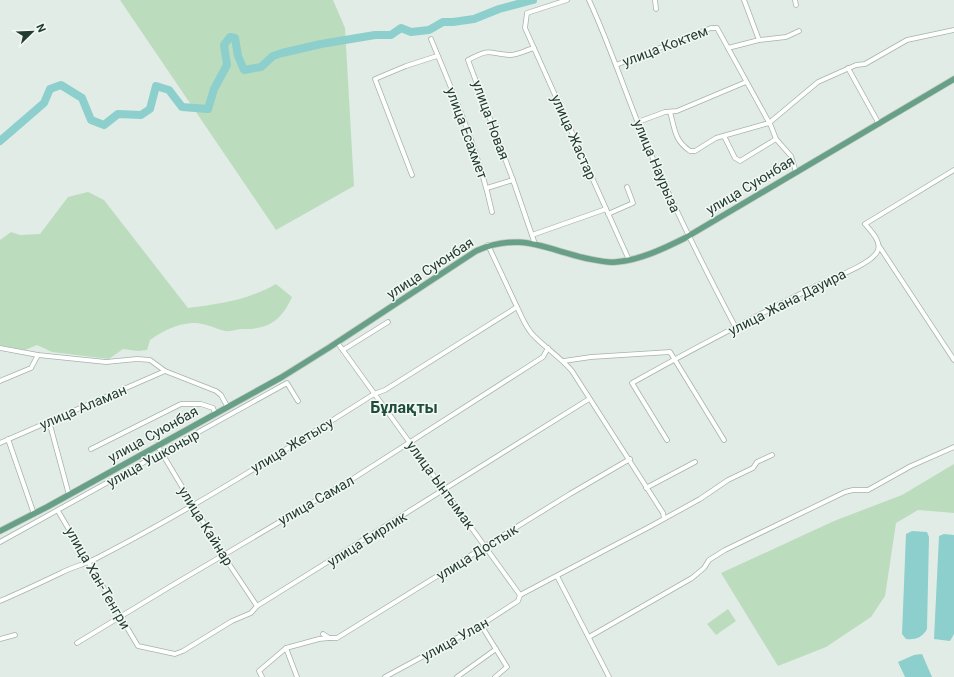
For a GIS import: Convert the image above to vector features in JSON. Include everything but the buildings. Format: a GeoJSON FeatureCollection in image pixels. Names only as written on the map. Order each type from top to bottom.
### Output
{"type":"FeatureCollection","features":[{"type":"Feature","properties":{"kind":"main road","name":"улица Суюнбая"},"geometry":{"type":"LineString","coordinates":[[0,531],[69,495],[282,377],[476,251],[488,245],[498,242],[520,241],[599,261],[614,262],[629,260],[657,252],[688,236],[954,79]]}},
{"type":"Feature","properties":{"kind":"street","name":"улица Жастар"},"geometry":{"type":"LineString","coordinates":[[567,0],[527,13],[525,28],[629,260]]}},
{"type":"Feature","properties":{"kind":"street","name":"улица Наурыза"},"geometry":{"type":"LineString","coordinates":[[589,0],[638,122],[688,236],[736,328]]}},
{"type":"Feature","properties":{"kind":"street"},"geometry":{"type":"LineString","coordinates":[[655,0],[656,9]]}},
{"type":"Feature","properties":{"kind":"street"},"geometry":{"type":"LineString","coordinates":[[744,0],[759,40]]}},
{"type":"Feature","properties":{"kind":"street"},"geometry":{"type":"LineString","coordinates":[[795,0],[796,5]]}},
{"type":"Feature","properties":{"kind":"street","name":"улица Коктем"},"geometry":{"type":"LineString","coordinates":[[616,65],[715,27],[728,48]]}},
{"type":"Feature","properties":{"kind":"street"},"geometry":{"type":"LineString","coordinates":[[670,112],[676,136],[690,151],[695,151],[716,138],[757,125],[769,123],[818,82],[848,68],[865,64],[914,38],[954,30]]}},
{"type":"Feature","properties":{"kind":"street"},"geometry":{"type":"LineString","coordinates":[[796,172],[791,156],[776,139],[769,123],[728,48],[759,40],[786,37],[799,31]]}},
{"type":"Feature","properties":{"kind":"street","name":"улица Есахмет"},"geometry":{"type":"LineString","coordinates":[[431,39],[487,188],[492,212]]}},
{"type":"Feature","properties":{"kind":"street","name":"улица Новая"},"geometry":{"type":"LineString","coordinates":[[534,48],[510,55],[491,51],[482,52],[468,60],[513,180],[535,244]]}},
{"type":"Feature","properties":{"kind":"street"},"geometry":{"type":"LineString","coordinates":[[412,175],[375,79],[406,66],[438,56]]}},
{"type":"Feature","properties":{"kind":"street"},"geometry":{"type":"LineString","coordinates":[[848,68],[879,124]]}},
{"type":"Feature","properties":{"kind":"street"},"geometry":{"type":"LineString","coordinates":[[638,122],[677,111],[746,82]]}},
{"type":"Feature","properties":{"kind":"street"},"geometry":{"type":"LineString","coordinates":[[724,136],[735,158],[740,161],[776,139]]}},
{"type":"Feature","properties":{"kind":"street"},"geometry":{"type":"LineString","coordinates":[[954,170],[865,224],[954,360]]}},
{"type":"Feature","properties":{"kind":"street"},"geometry":{"type":"LineString","coordinates":[[487,188],[513,180]]}},
{"type":"Feature","properties":{"kind":"street"},"geometry":{"type":"LineString","coordinates":[[608,214],[633,203],[627,187]]}},
{"type":"Feature","properties":{"kind":"street"},"geometry":{"type":"LineString","coordinates":[[532,235],[606,209]]}},
{"type":"Feature","properties":{"kind":"street"},"geometry":{"type":"LineString","coordinates":[[488,245],[528,328],[535,337],[564,361],[572,371],[588,399],[663,513],[664,518]]}},
{"type":"Feature","properties":{"kind":"street","name":"улица Жана Дауира"},"geometry":{"type":"LineString","coordinates":[[667,440],[632,383],[736,328],[871,260],[878,251],[879,246]]}},
{"type":"Feature","properties":{"kind":"street","name":"улица Жетысу"},"geometry":{"type":"LineString","coordinates":[[0,601],[96,559],[192,505],[374,394],[385,390],[517,307]]}},
{"type":"Feature","properties":{"kind":"street"},"geometry":{"type":"LineString","coordinates":[[343,350],[388,322]]}},
{"type":"Feature","properties":{"kind":"street","name":"улица Ынтымак"},"geometry":{"type":"LineString","coordinates":[[337,342],[520,595]]}},
{"type":"Feature","properties":{"kind":"street"},"geometry":{"type":"LineString","coordinates":[[0,348],[38,355],[106,362],[137,359],[150,360],[165,371],[216,391],[222,395],[228,406]]}},
{"type":"Feature","properties":{"kind":"street","name":"улица Самал"},"geometry":{"type":"LineString","coordinates":[[77,643],[354,478],[543,357],[548,348]]}},
{"type":"Feature","properties":{"kind":"street"},"geometry":{"type":"LineString","coordinates":[[564,361],[591,357],[670,352],[724,440]]}},
{"type":"Feature","properties":{"kind":"street"},"geometry":{"type":"LineString","coordinates":[[0,381],[31,368],[38,355]]}},
{"type":"Feature","properties":{"kind":"street","name":"улица Аламан"},"geometry":{"type":"LineString","coordinates":[[0,443],[165,371]]}},
{"type":"Feature","properties":{"kind":"street","name":"улица Ушконыр"},"geometry":{"type":"LineString","coordinates":[[0,542],[162,454],[287,383],[298,401]]}},
{"type":"Feature","properties":{"kind":"street","name":"улица Бирлик"},"geometry":{"type":"LineString","coordinates":[[138,646],[175,654],[183,651],[232,621],[251,613],[257,606],[444,491],[588,399]]}},
{"type":"Feature","properties":{"kind":"street"},"geometry":{"type":"LineString","coordinates":[[91,449],[181,404],[201,404],[213,408],[215,413]]}},
{"type":"Feature","properties":{"kind":"street"},"geometry":{"type":"LineString","coordinates":[[49,421],[69,495]]}},
{"type":"Feature","properties":{"kind":"street"},"geometry":{"type":"LineString","coordinates":[[8,439],[34,514]]}},
{"type":"Feature","properties":{"kind":"street","name":"улица Кайнар"},"geometry":{"type":"LineString","coordinates":[[157,445],[223,555],[257,606]]}},
{"type":"Feature","properties":{"kind":"street"},"geometry":{"type":"LineString","coordinates":[[589,636],[692,578],[704,568],[709,560],[725,550],[845,492],[853,490],[868,490],[911,466],[954,447]]}},
{"type":"Feature","properties":{"kind":"street"},"geometry":{"type":"LineString","coordinates":[[520,595],[700,499],[728,480],[753,468],[757,462],[772,455]]}},
{"type":"Feature","properties":{"kind":"street","name":"улица Достык"},"geometry":{"type":"LineString","coordinates":[[286,648],[305,642],[337,638],[570,494],[629,460]]}},
{"type":"Feature","properties":{"kind":"street"},"geometry":{"type":"LineString","coordinates":[[646,488],[695,462]]}},
{"type":"Feature","properties":{"kind":"street","name":"улица Хан-Тенгри"},"geometry":{"type":"LineString","coordinates":[[58,511],[138,646]]}},
{"type":"Feature","properties":{"kind":"street"},"geometry":{"type":"LineString","coordinates":[[557,576],[609,677]]}},
{"type":"Feature","properties":{"kind":"street","name":"улица Улан"},"geometry":{"type":"LineString","coordinates":[[385,677],[481,626],[518,601],[520,595]]}},
{"type":"Feature","properties":{"kind":"street"},"geometry":{"type":"LineString","coordinates":[[481,626],[507,667],[495,677]]}},
{"type":"Feature","properties":{"kind":"street"},"geometry":{"type":"LineString","coordinates":[[323,634],[329,638]]}},
{"type":"Feature","properties":{"kind":"street"},"geometry":{"type":"LineString","coordinates":[[0,640],[15,635]]}},
{"type":"Feature","properties":{"kind":"street"},"geometry":{"type":"LineString","coordinates":[[262,677],[259,670],[286,648],[297,677]]}},
{"type":"Feature","properties":{"kind":"street"},"geometry":{"type":"LineString","coordinates":[[457,677],[496,649]]}},
{"type":"Feature","properties":{"kind":"green space"},"geometry":{"type":"Polygon","coordinates":[[[120,0],[333,0],[345,28],[354,186],[276,230],[120,0]]]}},
{"type":"Feature","properties":{"kind":"green space"},"geometry":{"type":"Polygon","coordinates":[[[88,192],[104,200],[188,308],[244,298],[276,284],[292,297],[288,305],[279,318],[267,325],[252,329],[227,331],[200,323],[175,326],[150,340],[147,350],[138,351],[123,349],[109,359],[52,352],[37,345],[25,350],[0,345],[0,240],[11,232],[20,235],[40,234],[68,197],[88,192]]]}},
{"type":"Feature","properties":{"kind":"green space"},"geometry":{"type":"Polygon","coordinates":[[[954,464],[954,513],[918,510],[896,523],[885,596],[871,617],[826,647],[778,666],[721,573],[834,521],[902,495],[954,464]]]}},
{"type":"Feature","properties":{"kind":"green space"},"geometry":{"type":"Polygon","coordinates":[[[728,609],[736,621],[716,635],[707,624],[728,609]]]}},
{"type":"Feature","properties":{"kind":"water"},"geometry":{"type":"Polygon","coordinates":[[[912,531],[927,532],[929,537],[927,629],[921,636],[915,639],[906,639],[902,634],[906,534],[912,531]]]}},
{"type":"Feature","properties":{"kind":"water"},"geometry":{"type":"Polygon","coordinates":[[[944,534],[954,535],[954,634],[950,641],[934,639],[939,536],[944,534]]]}},
{"type":"Feature","properties":{"kind":"water"},"geometry":{"type":"Polygon","coordinates":[[[922,654],[932,677],[905,677],[898,662],[914,655],[922,654]]]}},
{"type":"Feature","properties":{"kind":"waterway"},"geometry":{"type":"LineString","coordinates":[[0,141],[44,103],[50,89],[61,85],[82,98],[91,120],[104,125],[118,114],[141,115],[150,109],[156,86],[169,90],[182,107],[208,109],[214,89],[227,65],[224,45],[230,37],[235,38],[238,56],[244,70],[261,67],[273,56],[282,53],[321,44],[375,35],[391,35],[401,28],[411,32],[429,30],[443,22],[474,19],[499,9],[533,0]]}},
{"type":"Feature","properties":{"kind":"district","name":"Бұлақты"},"geometry":{"type":"Point","coordinates":[404,407]}}]}
